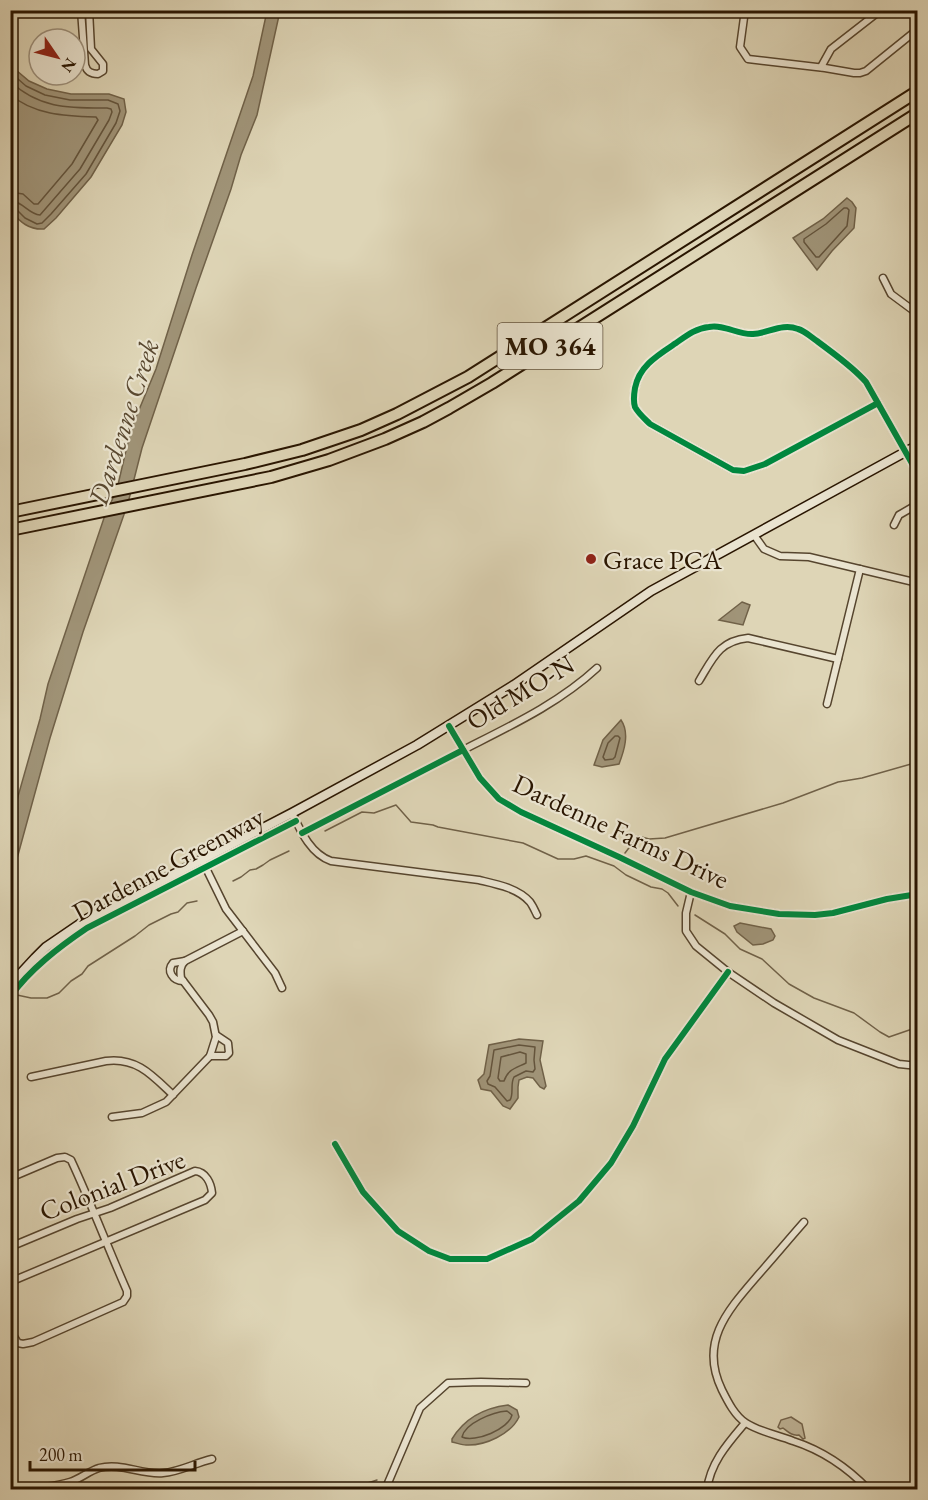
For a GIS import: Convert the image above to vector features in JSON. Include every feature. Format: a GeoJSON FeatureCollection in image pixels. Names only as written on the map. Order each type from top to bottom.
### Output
{"type":"FeatureCollection","features":[{"type":"Feature","properties":{"kind":"highway","name":"MO 364"},"geometry":{"type":"LineString","coordinates":[[10,512],[245,464],[302,450],[361,430],[417,405],[486,366],[918,91]]}},
{"type":"Feature","properties":{"kind":"highway","name":"MO 364"},"geometry":{"type":"LineString","coordinates":[[10,530],[271,477],[367,446],[423,422],[501,378],[918,112]]}},
{"type":"Feature","properties":{"kind":"main road"},"geometry":{"type":"LineString","coordinates":[[10,985],[46,947],[87,919],[292,813],[417,745],[514,685],[651,591],[918,445]]}},
{"type":"Feature","properties":{"kind":"street"},"geometry":{"type":"LineString","coordinates":[[81,10],[85,65],[90,73],[98,74],[103,71],[103,64],[91,49],[89,10]]}},
{"type":"Feature","properties":{"kind":"street"},"geometry":{"type":"LineString","coordinates":[[746,10],[740,47],[748,58],[854,73],[866,71],[918,28]]}},
{"type":"Feature","properties":{"kind":"street"},"geometry":{"type":"LineString","coordinates":[[821,67],[831,49],[881,10]]}},
{"type":"Feature","properties":{"kind":"street"},"geometry":{"type":"LineString","coordinates":[[883,278],[891,294],[918,314]]}},
{"type":"Feature","properties":{"kind":"street"},"geometry":{"type":"LineString","coordinates":[[878,403],[765,464],[744,471],[733,470],[650,424],[635,406],[634,393],[636,381],[643,368],[668,348],[700,329],[718,326],[750,334],[780,327],[798,329],[855,369],[866,382],[878,403],[905,452],[918,474]]}},
{"type":"Feature","properties":{"kind":"street"},"geometry":{"type":"LineString","coordinates":[[894,525],[899,515],[918,504]]}},
{"type":"Feature","properties":{"kind":"street"},"geometry":{"type":"LineString","coordinates":[[753,535],[764,549],[780,556],[809,557],[918,583]]}},
{"type":"Feature","properties":{"kind":"street"},"geometry":{"type":"LineString","coordinates":[[827,704],[860,569]]}},
{"type":"Feature","properties":{"kind":"street"},"geometry":{"type":"LineString","coordinates":[[699,681],[720,650],[736,639],[748,638],[838,659]]}},
{"type":"Feature","properties":{"kind":"street","name":"Old MO-N"},"geometry":{"type":"LineString","coordinates":[[463,750],[550,704],[575,688],[597,668]]}},
{"type":"Feature","properties":{"kind":"street","name":"Dardenne Farms Drive"},"geometry":{"type":"LineString","coordinates":[[449,726],[480,778],[499,799],[521,812],[691,892],[730,906],[779,914],[834,913],[887,899],[918,894]]}},
{"type":"Feature","properties":{"kind":"street"},"geometry":{"type":"LineString","coordinates":[[292,813],[307,841],[324,859],[479,880],[517,892],[530,902],[537,915]]}},
{"type":"Feature","properties":{"kind":"street"},"geometry":{"type":"LineString","coordinates":[[202,860],[226,909],[275,973],[282,988]]}},
{"type":"Feature","properties":{"kind":"street"},"geometry":{"type":"LineString","coordinates":[[691,892],[686,913],[686,931],[696,946],[728,972],[774,1003],[838,1040],[899,1064],[918,1066]]}},
{"type":"Feature","properties":{"kind":"street"},"geometry":{"type":"LineString","coordinates":[[112,1117],[135,1115],[166,1102],[210,1056],[216,1035],[213,1022],[183,981],[180,971],[185,961],[243,931]]}},
{"type":"Feature","properties":{"kind":"street"},"geometry":{"type":"LineString","coordinates":[[336,1144],[363,1192],[399,1231],[429,1251],[450,1259],[487,1259],[532,1239],[579,1201],[611,1163],[633,1126],[664,1059],[728,972]]}},
{"type":"Feature","properties":{"kind":"street"},"geometry":{"type":"LineString","coordinates":[[210,1056],[226,1056],[229,1053],[228,1043],[216,1035]]}},
{"type":"Feature","properties":{"kind":"street"},"geometry":{"type":"LineString","coordinates":[[30,1077],[106,1061],[117,1061],[134,1064],[144,1069],[173,1095]]}},
{"type":"Feature","properties":{"kind":"street"},"geometry":{"type":"LineString","coordinates":[[10,1178],[57,1158],[65,1157],[71,1160],[127,1291],[123,1302],[33,1342],[23,1344],[18,1342],[10,1330]]}},
{"type":"Feature","properties":{"kind":"street","name":"Colonial Drive"},"geometry":{"type":"LineString","coordinates":[[10,1247],[195,1171],[205,1174],[212,1189],[212,1193],[205,1200],[10,1282]]}},
{"type":"Feature","properties":{"kind":"street"},"geometry":{"type":"LineString","coordinates":[[804,1222],[724,1317],[717,1334],[714,1351],[715,1371],[730,1406],[745,1423],[818,1450],[869,1490]]}},
{"type":"Feature","properties":{"kind":"street"},"geometry":{"type":"LineString","coordinates":[[385,1490],[420,1407],[448,1383],[526,1383]]}},
{"type":"Feature","properties":{"kind":"street"},"geometry":{"type":"LineString","coordinates":[[707,1490],[717,1460],[745,1423]]}},
{"type":"Feature","properties":{"kind":"street"},"geometry":{"type":"LineString","coordinates":[[28,1490],[71,1482],[97,1468],[112,1466],[161,1473],[176,1472],[197,1462],[212,1459]]}},
{"type":"Feature","properties":{"kind":"shaded area"},"geometry":{"type":"Polygon","coordinates":[[[791,1417],[802,1424],[805,1438],[778,1427],[781,1420],[791,1417]]]}},
{"type":"Feature","properties":{"kind":"water"},"geometry":{"type":"Polygon","coordinates":[[[267,11],[280,11],[257,115],[241,155],[142,448],[128,503],[83,632],[50,738],[11,876],[11,821],[48,684],[104,518],[117,489],[131,429],[156,369],[253,76],[267,11]]]}},
{"type":"Feature","properties":{"kind":"water"},"geometry":{"type":"Polygon","coordinates":[[[10,65],[27,79],[27,87],[42,87],[71,94],[109,94],[124,99],[126,112],[122,125],[91,177],[56,218],[44,229],[34,228],[18,219],[11,211],[10,65]]]}},
{"type":"Feature","properties":{"kind":"water"},"geometry":{"type":"Polygon","coordinates":[[[847,198],[856,208],[854,228],[817,270],[793,238],[823,219],[847,198]]]}},
{"type":"Feature","properties":{"kind":"water"},"geometry":{"type":"Polygon","coordinates":[[[742,602],[750,605],[743,625],[719,620],[742,602]]]}},
{"type":"Feature","properties":{"kind":"water"},"geometry":{"type":"Polygon","coordinates":[[[621,720],[626,736],[619,764],[602,767],[594,765],[603,740],[621,720]]]}},
{"type":"Feature","properties":{"kind":"water"},"geometry":{"type":"Polygon","coordinates":[[[740,923],[771,929],[775,936],[773,940],[753,945],[737,932],[734,926],[740,923]]]}},
{"type":"Feature","properties":{"kind":"water"},"geometry":{"type":"Polygon","coordinates":[[[519,1039],[543,1041],[540,1060],[546,1086],[544,1089],[540,1087],[533,1078],[527,1077],[519,1080],[518,1098],[510,1109],[503,1106],[491,1091],[481,1089],[478,1080],[484,1074],[489,1045],[519,1039]]]}},
{"type":"Feature","properties":{"kind":"water"},"geometry":{"type":"Polygon","coordinates":[[[508,1405],[517,1410],[519,1417],[504,1434],[473,1445],[452,1442],[462,1426],[475,1416],[508,1405]]]}},
{"type":"Feature","properties":{"kind":"waterway"},"geometry":{"type":"LineString","coordinates":[[625,853],[638,836],[649,839],[665,838],[783,803],[838,782],[862,778],[918,762]]}},
{"type":"Feature","properties":{"kind":"waterway"},"geometry":{"type":"LineString","coordinates":[[325,831],[362,812],[374,813],[396,805],[411,822],[523,843],[558,859],[586,856],[614,866],[626,875],[651,887],[662,889],[678,906]]}},
{"type":"Feature","properties":{"kind":"waterway"},"geometry":{"type":"LineString","coordinates":[[233,881],[289,851]]}},
{"type":"Feature","properties":{"kind":"waterway"},"geometry":{"type":"LineString","coordinates":[[17,995],[47,998],[59,993],[88,966],[149,925],[178,912],[187,903],[197,901]]}},
{"type":"Feature","properties":{"kind":"waterway"},"geometry":{"type":"LineString","coordinates":[[695,915],[725,934],[740,949],[762,959],[789,984],[814,998],[854,1013],[889,1037],[918,1027]]}},
{"type":"Feature","properties":{"kind":"waterway"},"geometry":{"type":"LineString","coordinates":[[346,1490],[377,1480]]}},
{"type":"Feature","properties":{"kind":"cycle path"},"geometry":{"type":"LineString","coordinates":[[878,403],[765,464],[744,471],[733,470],[650,424],[636,409],[634,398],[637,380],[645,367],[695,331],[715,326],[753,334],[792,327],[808,334],[843,360],[866,382],[918,474]]}},
{"type":"Feature","properties":{"kind":"cycle path"},"geometry":{"type":"LineString","coordinates":[[449,726],[480,778],[499,799],[521,812],[691,892],[730,906],[779,914],[815,915],[918,894]]}},
{"type":"Feature","properties":{"kind":"cycle path"},"geometry":{"type":"LineString","coordinates":[[302,833],[463,750]]}},
{"type":"Feature","properties":{"kind":"cycle path","name":"Dardenne Greenway"},"geometry":{"type":"LineString","coordinates":[[10,997],[46,959],[87,928],[296,821]]}},
{"type":"Feature","properties":{"kind":"cycle path"},"geometry":{"type":"LineString","coordinates":[[335,1144],[363,1192],[398,1231],[429,1251],[450,1259],[487,1259],[532,1239],[579,1201],[611,1163],[633,1126],[665,1059],[728,972]]}},
{"type":"Feature","properties":{"kind":"place","name":"Grace PCA"},"geometry":{"type":"Point","coordinates":[591,559]}},
{"type":"Feature","properties":{"kind":"water label","name":"Dardenne Creek"},"geometry":{"type":"Point","coordinates":[123,422]}}]}
